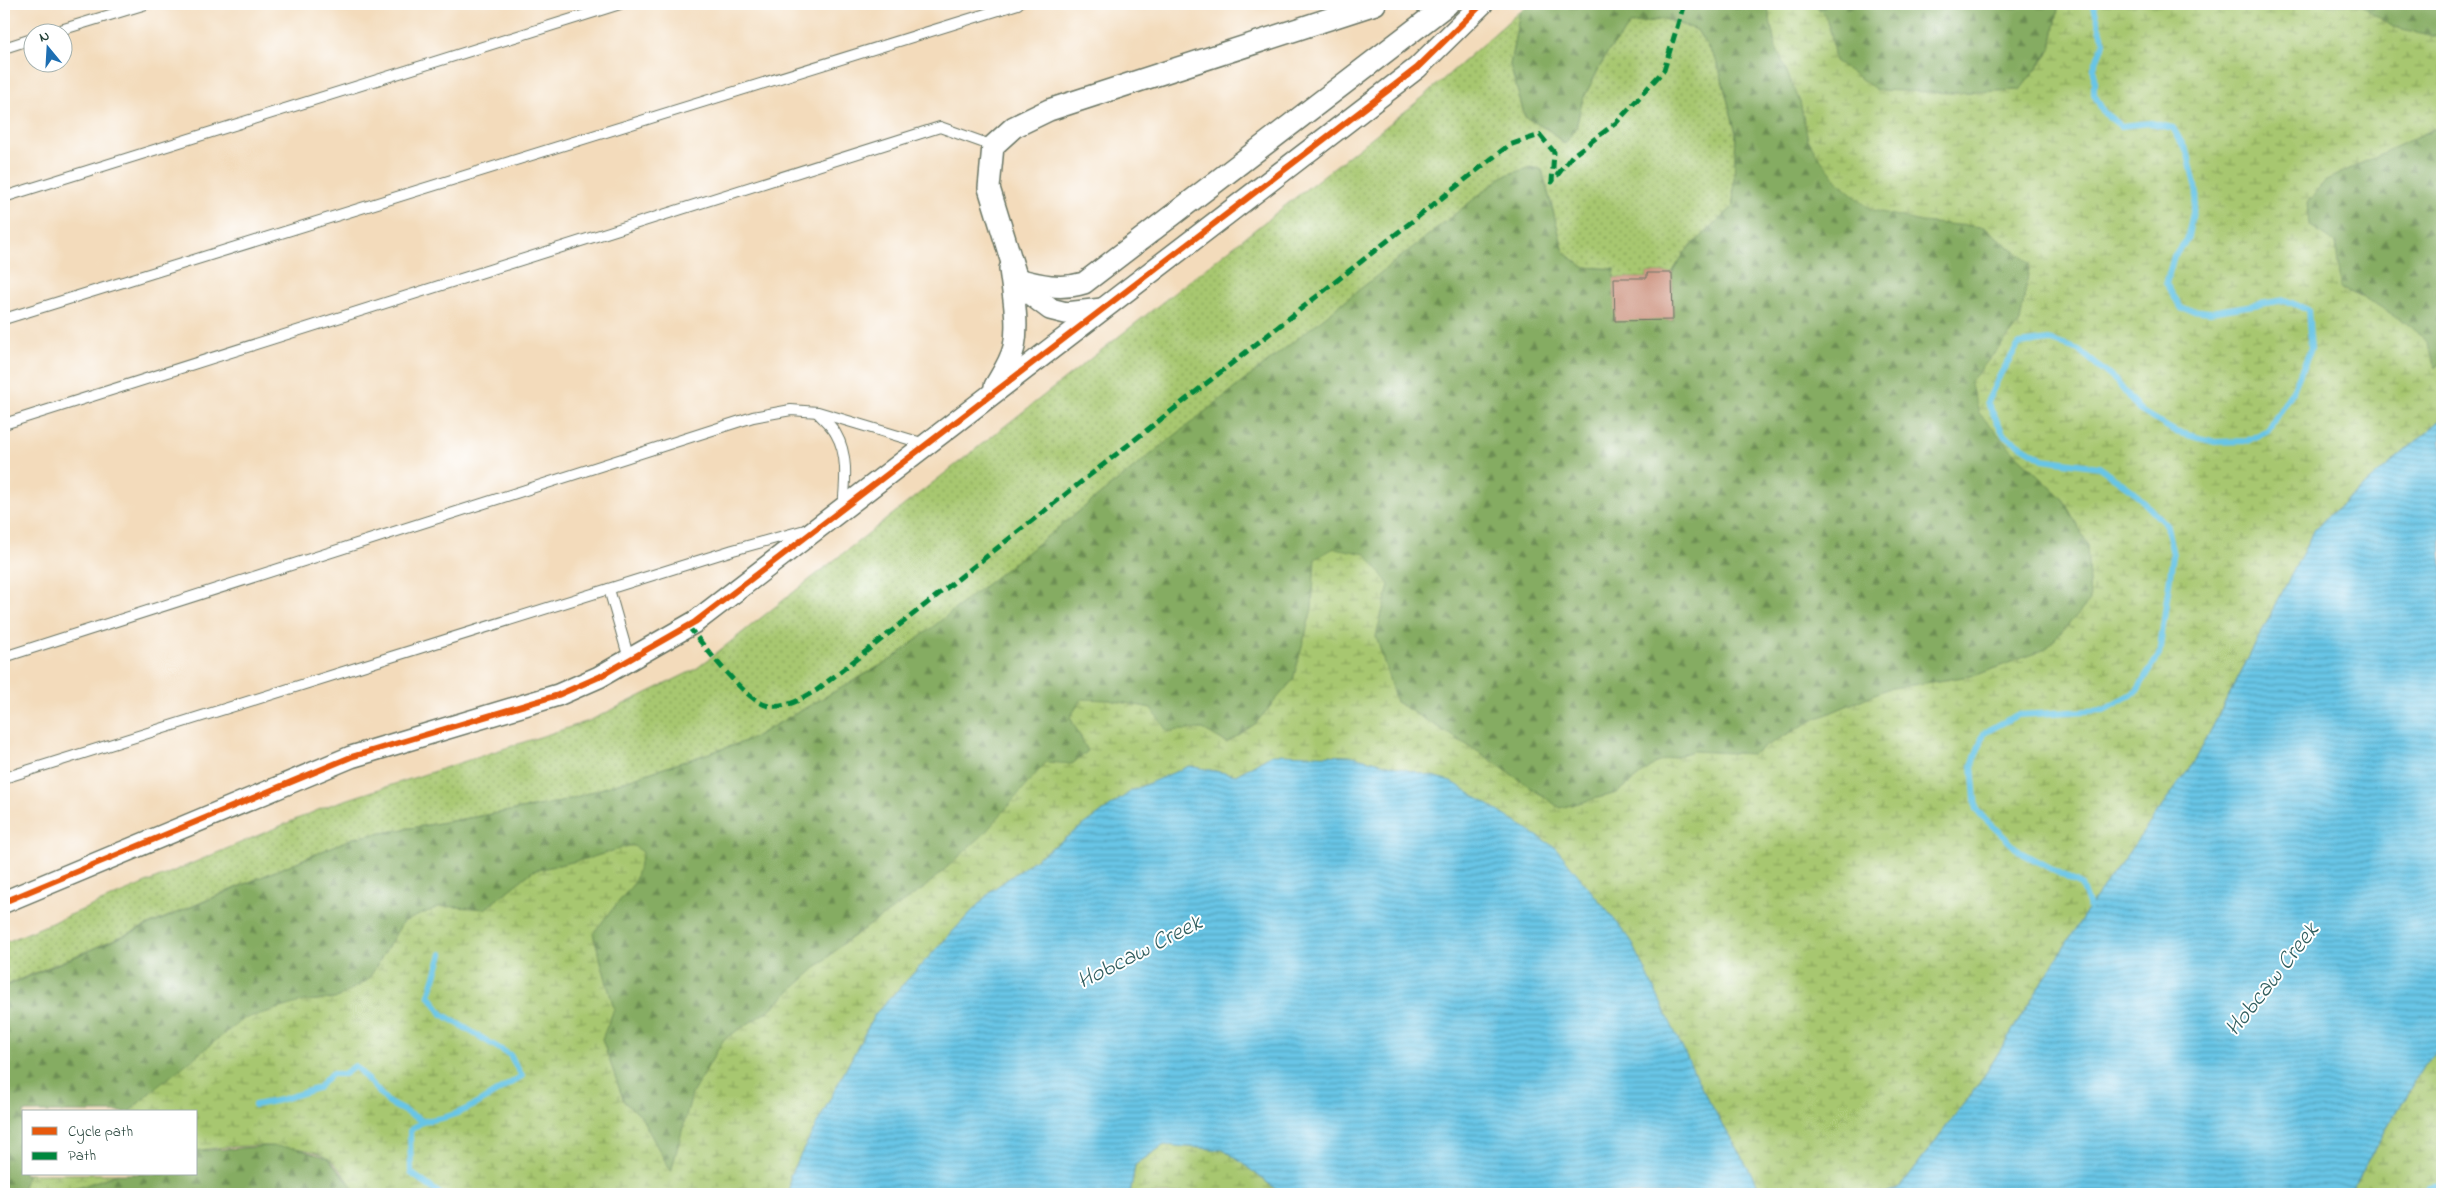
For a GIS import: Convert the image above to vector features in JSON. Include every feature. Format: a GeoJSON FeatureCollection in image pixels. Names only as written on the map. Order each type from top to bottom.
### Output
{"type":"FeatureCollection","features":[{"type":"Feature","properties":{"kind":"street"},"geometry":{"type":"LineString","coordinates":[[1103,309],[1066,312],[1050,309],[1030,294],[1017,279],[989,188],[993,146],[1014,127],[1049,110],[1375,4]]}},
{"type":"Feature","properties":{"kind":"street"},"geometry":{"type":"LineString","coordinates":[[1017,279],[1069,288],[1084,283],[1448,4]]}},
{"type":"Feature","properties":{"kind":"street"},"geometry":{"type":"LineString","coordinates":[[4,902],[351,757],[558,695],[599,677],[695,622],[1416,68],[1482,4]]}},
{"type":"Feature","properties":{"kind":"street"},"geometry":{"type":"LineString","coordinates":[[990,395],[1010,360],[1014,347],[1015,324],[1008,249]]}},
{"type":"Feature","properties":{"kind":"lane"},"geometry":{"type":"LineString","coordinates":[[72,27],[146,4]]}},
{"type":"Feature","properties":{"kind":"lane"},"geometry":{"type":"LineString","coordinates":[[4,196],[620,4]]}},
{"type":"Feature","properties":{"kind":"lane"},"geometry":{"type":"LineString","coordinates":[[4,319],[1018,4]]}},
{"type":"Feature","properties":{"kind":"lane"},"geometry":{"type":"LineString","coordinates":[[4,48],[22,42]]}},
{"type":"Feature","properties":{"kind":"lane"},"geometry":{"type":"LineString","coordinates":[[4,424],[940,127],[993,146]]}},
{"type":"Feature","properties":{"kind":"lane"},"geometry":{"type":"LineString","coordinates":[[4,656],[753,417],[792,410],[818,412],[926,445]]}},
{"type":"Feature","properties":{"kind":"lane"},"geometry":{"type":"LineString","coordinates":[[818,412],[836,434],[843,457],[846,481],[842,508]]}},
{"type":"Feature","properties":{"kind":"lane"},"geometry":{"type":"LineString","coordinates":[[4,778],[820,525]]}},
{"type":"Feature","properties":{"kind":"lane"},"geometry":{"type":"LineString","coordinates":[[609,589],[629,659]]}},
{"type":"Feature","properties":{"kind":"green space"},"geometry":{"type":"Polygon","coordinates":[[[1529,4],[1767,4],[1775,45],[1800,102],[1808,139],[1921,222],[1984,227],[2030,263],[2020,323],[1970,382],[2013,451],[2063,499],[2087,543],[2090,601],[2046,649],[1977,675],[1887,689],[1811,721],[1752,754],[1693,751],[1656,763],[1617,793],[1560,808],[1482,754],[1396,702],[1376,636],[1389,585],[1315,559],[1312,609],[1293,680],[1255,724],[1227,743],[1203,729],[1167,732],[1151,708],[1109,700],[1082,700],[1070,717],[1088,751],[984,834],[924,888],[845,942],[768,1011],[724,1039],[692,1094],[671,1172],[640,1115],[624,1102],[602,1039],[614,1009],[593,933],[634,883],[632,845],[590,858],[533,871],[485,909],[441,906],[403,922],[368,980],[335,999],[304,1001],[152,1091],[131,1110],[22,1110],[22,1176],[27,1176],[20,1194],[4,1194],[4,987],[353,838],[561,802],[749,740],[892,659],[1503,176],[1531,167],[1542,170],[1564,252],[1583,267],[1615,269],[1614,278],[1673,320],[1672,273],[1685,252],[1733,207],[1736,133],[1718,64],[1697,30],[1665,19],[1631,24],[1607,53],[1582,101],[1576,128],[1565,144],[1550,131],[1525,117],[1510,65],[1520,11],[1529,4]]]}},
{"type":"Feature","properties":{"kind":"green space"},"geometry":{"type":"Polygon","coordinates":[[[1767,4],[1814,4],[1825,15],[1831,34],[1835,61],[1877,90],[1951,93],[2020,90],[2051,50],[2059,4],[2359,4],[2393,27],[2442,38],[2442,125],[2324,181],[2307,203],[2309,225],[2336,243],[2340,288],[2375,304],[2401,319],[2422,336],[2431,351],[2436,368],[2442,361],[2442,419],[2316,527],[2195,761],[2089,907],[1981,1081],[1901,1186],[1884,1194],[1763,1194],[1702,1089],[1272,754],[1236,775],[1189,766],[1133,791],[991,891],[875,1014],[790,1175],[790,1194],[356,1194],[336,1165],[328,1158],[317,1153],[301,1149],[264,1146],[225,1147],[198,1151],[198,1110],[131,1110],[152,1091],[243,1019],[304,1001],[335,999],[368,980],[403,922],[441,906],[485,909],[533,871],[590,858],[632,845],[643,852],[634,883],[593,933],[614,1009],[602,1039],[624,1102],[640,1115],[671,1172],[692,1094],[724,1039],[768,1011],[845,942],[924,888],[984,834],[1046,762],[1072,764],[1088,751],[1070,717],[1082,699],[1109,700],[1151,708],[1167,731],[1203,729],[1227,743],[1255,724],[1293,680],[1312,609],[1315,559],[1334,548],[1366,554],[1389,585],[1376,636],[1396,702],[1482,754],[1560,808],[1617,793],[1656,763],[1693,751],[1752,754],[1811,721],[1887,689],[1977,675],[2046,649],[2090,601],[2087,543],[2063,499],[2013,451],[1979,413],[1970,382],[2020,323],[2030,263],[1984,227],[1921,222],[1870,209],[1839,183],[1818,156],[1808,139],[1800,102],[1775,45],[1767,4]]]}},
{"type":"Feature","properties":{"kind":"green space"},"geometry":{"type":"Polygon","coordinates":[[[1814,4],[2059,4],[2051,49],[2020,90],[1951,93],[1876,90],[1835,61],[1831,34],[1825,15],[1814,4]]]}},
{"type":"Feature","properties":{"kind":"green space"},"geometry":{"type":"Polygon","coordinates":[[[2359,4],[2442,4],[2442,38],[2393,27],[2359,4]]]}},
{"type":"Feature","properties":{"kind":"green space"},"geometry":{"type":"Polygon","coordinates":[[[1520,11],[1510,65],[1525,117],[1550,131],[1564,144],[1576,128],[1582,101],[1607,53],[1631,24],[1665,19],[1697,30],[1718,64],[1736,133],[1733,207],[1685,252],[1672,273],[1647,273],[1647,278],[1614,278],[1615,269],[1583,267],[1564,252],[1542,170],[892,659],[749,740],[561,802],[353,838],[4,986],[4,943],[330,805],[589,721],[696,669],[1422,98],[1520,11]]]}},
{"type":"Feature","properties":{"kind":"green space"},"geometry":{"type":"Polygon","coordinates":[[[2442,125],[2442,361],[2436,368],[2428,345],[2361,296],[2340,288],[2336,243],[2309,225],[2307,203],[2324,181],[2442,125]]]}},
{"type":"Feature","properties":{"kind":"green space"},"geometry":{"type":"Polygon","coordinates":[[[2442,1049],[2442,1194],[2348,1194],[2424,1065],[2442,1049]]]}},
{"type":"Feature","properties":{"kind":"green space"},"geometry":{"type":"Polygon","coordinates":[[[286,1145],[328,1158],[357,1194],[59,1194],[112,1176],[198,1176],[198,1151],[286,1145]]]}},
{"type":"Feature","properties":{"kind":"green space"},"geometry":{"type":"Polygon","coordinates":[[[1164,1145],[1225,1150],[1282,1194],[1130,1194],[1135,1165],[1164,1145]]]}},
{"type":"Feature","properties":{"kind":"green space"},"geometry":{"type":"Polygon","coordinates":[[[27,1176],[112,1176],[59,1194],[20,1194],[27,1176]]]}},
{"type":"Feature","properties":{"kind":"water","name":"Hobcaw Creek"},"geometry":{"type":"Polygon","coordinates":[[[2442,419],[2442,1049],[2424,1065],[2348,1194],[1884,1194],[1901,1186],[1981,1081],[2089,907],[2195,761],[2316,527],[2442,419]]]}},
{"type":"Feature","properties":{"kind":"water","name":"Hobcaw Creek"},"geometry":{"type":"Polygon","coordinates":[[[1272,754],[1353,756],[1451,781],[1556,848],[1631,940],[1702,1089],[1763,1194],[1282,1194],[1225,1150],[1164,1145],[1135,1165],[1130,1194],[790,1194],[790,1175],[875,1014],[991,891],[1133,790],[1189,766],[1236,775],[1272,754]]]}},
{"type":"Feature","properties":{"kind":"building"},"geometry":{"type":"Polygon","coordinates":[[[1647,273],[1672,273],[1673,320],[1615,321],[1614,278],[1647,278],[1647,273]]]}},
{"type":"Feature","properties":{"kind":"waterway"},"geometry":{"type":"LineString","coordinates":[[2089,907],[2081,885],[2020,852],[1976,810],[1972,765],[1984,733],[2017,715],[2104,710],[2137,691],[2159,655],[2173,555],[2167,526],[2133,491],[2099,467],[2043,459],[2004,435],[1987,402],[2001,373],[2019,344],[2049,340],[2079,350],[2117,382],[2139,410],[2176,432],[2215,442],[2247,441],[2268,430],[2294,388],[2311,349],[2308,310],[2285,300],[2210,312],[2182,309],[2166,284],[2174,256],[2187,240],[2197,194],[2188,154],[2173,128],[2150,123],[2121,126],[2104,113],[2094,94],[2094,67],[2104,42],[2093,4]]}},
{"type":"Feature","properties":{"kind":"waterway"},"geometry":{"type":"LineString","coordinates":[[440,1194],[411,1173],[410,1131],[425,1121],[443,1118],[469,1108],[522,1076],[510,1055],[442,1014],[429,995],[442,954]]}},
{"type":"Feature","properties":{"kind":"waterway"},"geometry":{"type":"LineString","coordinates":[[255,1105],[280,1100],[318,1088],[331,1074],[344,1074],[355,1066],[389,1103],[421,1120]]}},
{"type":"Feature","properties":{"kind":"waterway"},"geometry":{"type":"LineString","coordinates":[[2418,1194],[2429,1187],[2442,1185]]}},
{"type":"Feature","properties":{"kind":"waterway"},"geometry":{"type":"LineString","coordinates":[[2363,1194],[2373,1189],[2378,1194]]}},
{"type":"Feature","properties":{"kind":"marked path"},"geometry":{"type":"LineString","coordinates":[[688,626],[738,685],[761,703],[770,706],[783,705],[795,702],[817,690],[1509,145],[1540,135],[1554,152],[1552,182],[1572,156],[1616,123],[1664,70],[1684,4]]}},
{"type":"Feature","properties":{"kind":"cycle path"},"geometry":{"type":"LineString","coordinates":[[4,902],[351,757],[558,695],[599,677],[695,622],[1417,68],[1482,4]]}}]}
